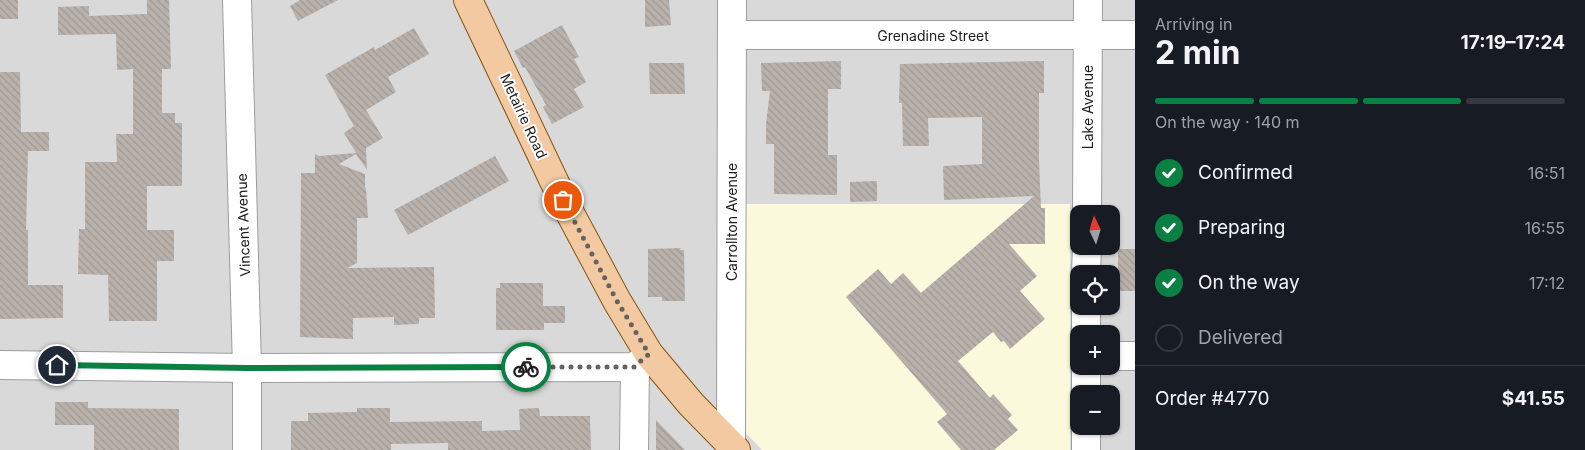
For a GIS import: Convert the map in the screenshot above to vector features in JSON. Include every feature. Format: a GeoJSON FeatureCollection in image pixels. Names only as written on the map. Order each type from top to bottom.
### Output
{"type":"FeatureCollection","features":[{"type":"Feature","properties":{"kind":"main road","name":"Metairie Road"},"geometry":{"type":"LineString","coordinates":[[468,0],[563,200],[617,301],[642,361],[691,404],[734,447]]}},
{"type":"Feature","properties":{"kind":"street","name":"Vincent Avenue"},"geometry":{"type":"LineString","coordinates":[[237,0],[247,368],[247,450]]}},
{"type":"Feature","properties":{"kind":"street","name":"Carrollton Avenue"},"geometry":{"type":"LineString","coordinates":[[732,0],[734,447]]}},
{"type":"Feature","properties":{"kind":"street","name":"Lake Avenue"},"geometry":{"type":"LineString","coordinates":[[1087,205],[1088,0]]}},
{"type":"Feature","properties":{"kind":"street","name":"Grenadine Street"},"geometry":{"type":"LineString","coordinates":[[732,35],[1135,35]]}},
{"type":"Feature","properties":{"kind":"street"},"geometry":{"type":"LineString","coordinates":[[1120,356],[1135,356]]}},
{"type":"Feature","properties":{"kind":"street"},"geometry":{"type":"LineString","coordinates":[[0,365],[247,368],[642,361],[634,450]]}},
{"type":"Feature","properties":{"kind":"street"},"geometry":{"type":"LineString","coordinates":[[1086,435],[1086,450]]}},
{"type":"Feature","properties":{"kind":"shaded area"},"geometry":{"type":"Polygon","coordinates":[[[0,0],[1135,0],[1135,450],[0,450],[0,0]]]}},
{"type":"Feature","properties":{"kind":"shaded area"},"geometry":{"type":"Polygon","coordinates":[[[739,204],[1070,204],[1070,450],[762,450],[741,428],[739,204]]]}},
{"type":"Feature","properties":{"kind":"building"},"geometry":{"type":"Polygon","coordinates":[[[0,0],[18,0],[18,19],[0,19],[0,0]]]}},
{"type":"Feature","properties":{"kind":"building"},"geometry":{"type":"Polygon","coordinates":[[[147,0],[169,0],[171,69],[162,69],[162,113],[175,113],[175,123],[182,123],[182,186],[147,186],[147,230],[174,230],[174,261],[157,261],[157,321],[109,321],[108,275],[78,274],[79,229],[85,229],[85,162],[117,162],[116,134],[133,134],[133,69],[117,70],[116,34],[58,35],[58,7],[89,6],[89,16],[147,14],[147,0]]]}},
{"type":"Feature","properties":{"kind":"building"},"geometry":{"type":"Polygon","coordinates":[[[300,0],[338,0],[298,21],[290,6],[300,0]]]}},
{"type":"Feature","properties":{"kind":"building"},"geometry":{"type":"Polygon","coordinates":[[[645,0],[669,0],[671,25],[645,27],[645,0]]]}},
{"type":"Feature","properties":{"kind":"building"},"geometry":{"type":"Polygon","coordinates":[[[562,25],[579,57],[574,59],[586,82],[574,89],[584,107],[552,124],[543,107],[546,105],[514,51],[562,25]]]}},
{"type":"Feature","properties":{"kind":"building"},"geometry":{"type":"Polygon","coordinates":[[[414,28],[429,54],[388,77],[396,92],[366,110],[383,138],[366,148],[367,170],[356,154],[339,164],[365,174],[368,218],[357,218],[357,263],[347,268],[434,267],[435,318],[419,318],[419,324],[394,325],[394,317],[353,318],[353,339],[300,337],[301,173],[315,173],[315,154],[319,156],[356,153],[344,133],[354,126],[325,75],[374,47],[375,50],[414,28]]]}},
{"type":"Feature","properties":{"kind":"building"},"geometry":{"type":"Polygon","coordinates":[[[841,61],[841,89],[828,89],[828,155],[837,155],[837,195],[774,194],[774,144],[766,144],[766,124],[770,91],[762,91],[761,63],[841,61]]]}},
{"type":"Feature","properties":{"kind":"building"},"geometry":{"type":"Polygon","coordinates":[[[1044,61],[1044,93],[1039,93],[1039,161],[1041,208],[1045,208],[1045,244],[1009,244],[1037,276],[1020,291],[1045,319],[1010,349],[993,332],[958,361],[990,398],[993,394],[1012,415],[1008,419],[1018,430],[994,450],[961,450],[937,422],[947,414],[846,297],[878,269],[891,284],[903,273],[921,293],[1034,196],[944,200],[943,166],[982,164],[982,117],[928,118],[929,146],[903,146],[902,103],[899,103],[900,64],[1044,61]]]}},
{"type":"Feature","properties":{"kind":"building"},"geometry":{"type":"Polygon","coordinates":[[[649,63],[684,63],[685,94],[650,94],[649,63]]]}},
{"type":"Feature","properties":{"kind":"building"},"geometry":{"type":"Polygon","coordinates":[[[0,72],[20,72],[21,132],[49,132],[49,151],[28,151],[26,230],[28,230],[28,285],[63,285],[63,318],[0,319],[0,72]]]}},
{"type":"Feature","properties":{"kind":"building"},"geometry":{"type":"Polygon","coordinates":[[[495,156],[509,181],[408,235],[394,210],[495,156]]]}},
{"type":"Feature","properties":{"kind":"building"},"geometry":{"type":"Polygon","coordinates":[[[877,181],[877,201],[850,202],[850,182],[877,181]]]}},
{"type":"Feature","properties":{"kind":"building"},"geometry":{"type":"Polygon","coordinates":[[[681,248],[680,250],[684,250],[685,301],[662,301],[662,297],[648,297],[648,249],[681,248]]]}},
{"type":"Feature","properties":{"kind":"building"},"geometry":{"type":"Polygon","coordinates":[[[1120,249],[1135,249],[1135,291],[1120,291],[1120,265],[1118,265],[1120,249]]]}},
{"type":"Feature","properties":{"kind":"building"},"geometry":{"type":"Polygon","coordinates":[[[500,283],[543,283],[543,306],[565,306],[565,323],[544,323],[544,330],[496,330],[496,288],[500,288],[500,283]]]}},
{"type":"Feature","properties":{"kind":"building"},"geometry":{"type":"Polygon","coordinates":[[[55,402],[88,402],[88,408],[179,409],[179,450],[94,450],[94,425],[55,425],[55,402]]]}},
{"type":"Feature","properties":{"kind":"building"},"geometry":{"type":"Polygon","coordinates":[[[357,408],[390,408],[390,422],[482,421],[482,431],[520,430],[519,409],[539,408],[540,416],[590,416],[591,450],[448,450],[448,443],[391,444],[391,450],[291,450],[291,421],[308,421],[308,413],[357,412],[357,408]]]}},
{"type":"Feature","properties":{"kind":"building"},"geometry":{"type":"Polygon","coordinates":[[[656,420],[685,450],[656,450],[656,420]]]}},
{"type":"Feature","properties":{"kind":"way so far"},"geometry":{"type":"LineString","coordinates":[[526,367],[634,367],[649,354],[617,301],[563,200]]}},
{"type":"Feature","properties":{"kind":"route"},"geometry":{"type":"LineString","coordinates":[[57,365],[247,368],[526,367]]}}]}
